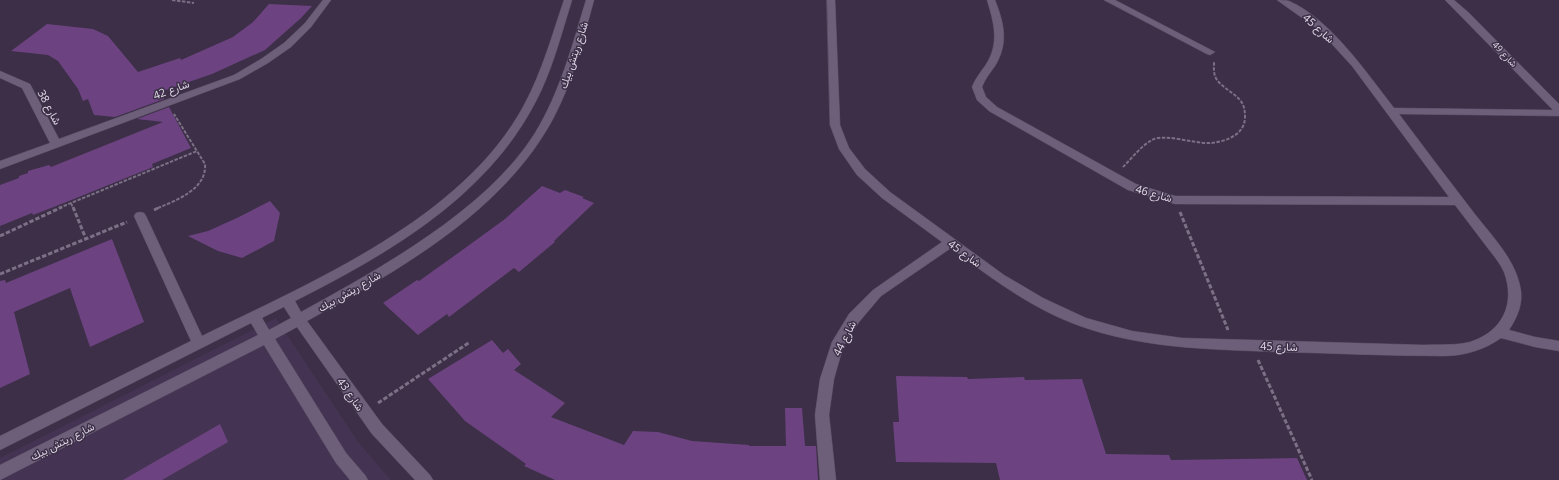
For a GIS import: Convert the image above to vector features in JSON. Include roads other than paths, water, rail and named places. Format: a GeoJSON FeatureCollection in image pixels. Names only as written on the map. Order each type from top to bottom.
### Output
{"type":"FeatureCollection","features":[{"type":"Feature","properties":{"kind":"street","name":"شارع 42"},"geometry":{"type":"LineString","coordinates":[[0,165],[237,77],[266,61],[290,44],[306,28],[327,0]]}},
{"type":"Feature","properties":{"kind":"street","name":"شارع ريتش بيك"},"geometry":{"type":"LineString","coordinates":[[0,443],[254,317],[369,256],[443,205],[472,179],[496,154],[516,129],[530,105],[548,62],[568,0]]}},
{"type":"Feature","properties":{"kind":"street","name":"شارع ريتش بيك"},"geometry":{"type":"LineString","coordinates":[[0,473],[299,320],[362,284],[412,252],[459,219],[497,186],[526,154],[548,122],[569,72],[590,0]]}},
{"type":"Feature","properties":{"kind":"street","name":"شارع 45"},"geometry":{"type":"LineString","coordinates":[[831,0],[835,124],[844,148],[861,172],[886,195],[1000,278],[1038,302],[1083,322],[1139,337],[1182,343],[1251,346],[1454,350],[1480,344],[1499,332],[1512,316],[1516,295],[1510,272],[1495,249],[1355,64],[1322,28],[1282,0]]}},
{"type":"Feature","properties":{"kind":"street","name":"شارع 46"},"geometry":{"type":"LineString","coordinates":[[991,0],[999,23],[1002,38],[998,53],[989,68],[981,76],[977,87],[981,98],[993,109],[1132,187],[1174,200],[1206,202],[1458,200]]}},
{"type":"Feature","properties":{"kind":"street"},"geometry":{"type":"LineString","coordinates":[[1108,0],[1210,52]]}},
{"type":"Feature","properties":{"kind":"street","name":"شارع 49"},"geometry":{"type":"LineString","coordinates":[[1449,0],[1465,14],[1559,110]]}},
{"type":"Feature","properties":{"kind":"street","name":"شارع 38"},"geometry":{"type":"LineString","coordinates":[[0,74],[26,86],[56,144]]}},
{"type":"Feature","properties":{"kind":"street"},"geometry":{"type":"LineString","coordinates":[[1390,111],[1559,113]]}},
{"type":"Feature","properties":{"kind":"street"},"geometry":{"type":"LineString","coordinates":[[140,216],[199,343]]}},
{"type":"Feature","properties":{"kind":"street","name":"شارع 44"},"geometry":{"type":"LineString","coordinates":[[828,480],[822,415],[827,379],[837,346],[854,318],[877,293],[951,242]]}},
{"type":"Feature","properties":{"kind":"street","name":"شارع 43"},"geometry":{"type":"LineString","coordinates":[[287,300],[299,320],[377,429],[424,480]]}},
{"type":"Feature","properties":{"kind":"street"},"geometry":{"type":"LineString","coordinates":[[254,317],[341,458],[360,480]]}},
{"type":"Feature","properties":{"kind":"street"},"geometry":{"type":"LineString","coordinates":[[1499,332],[1535,342],[1559,346]]}}]}
